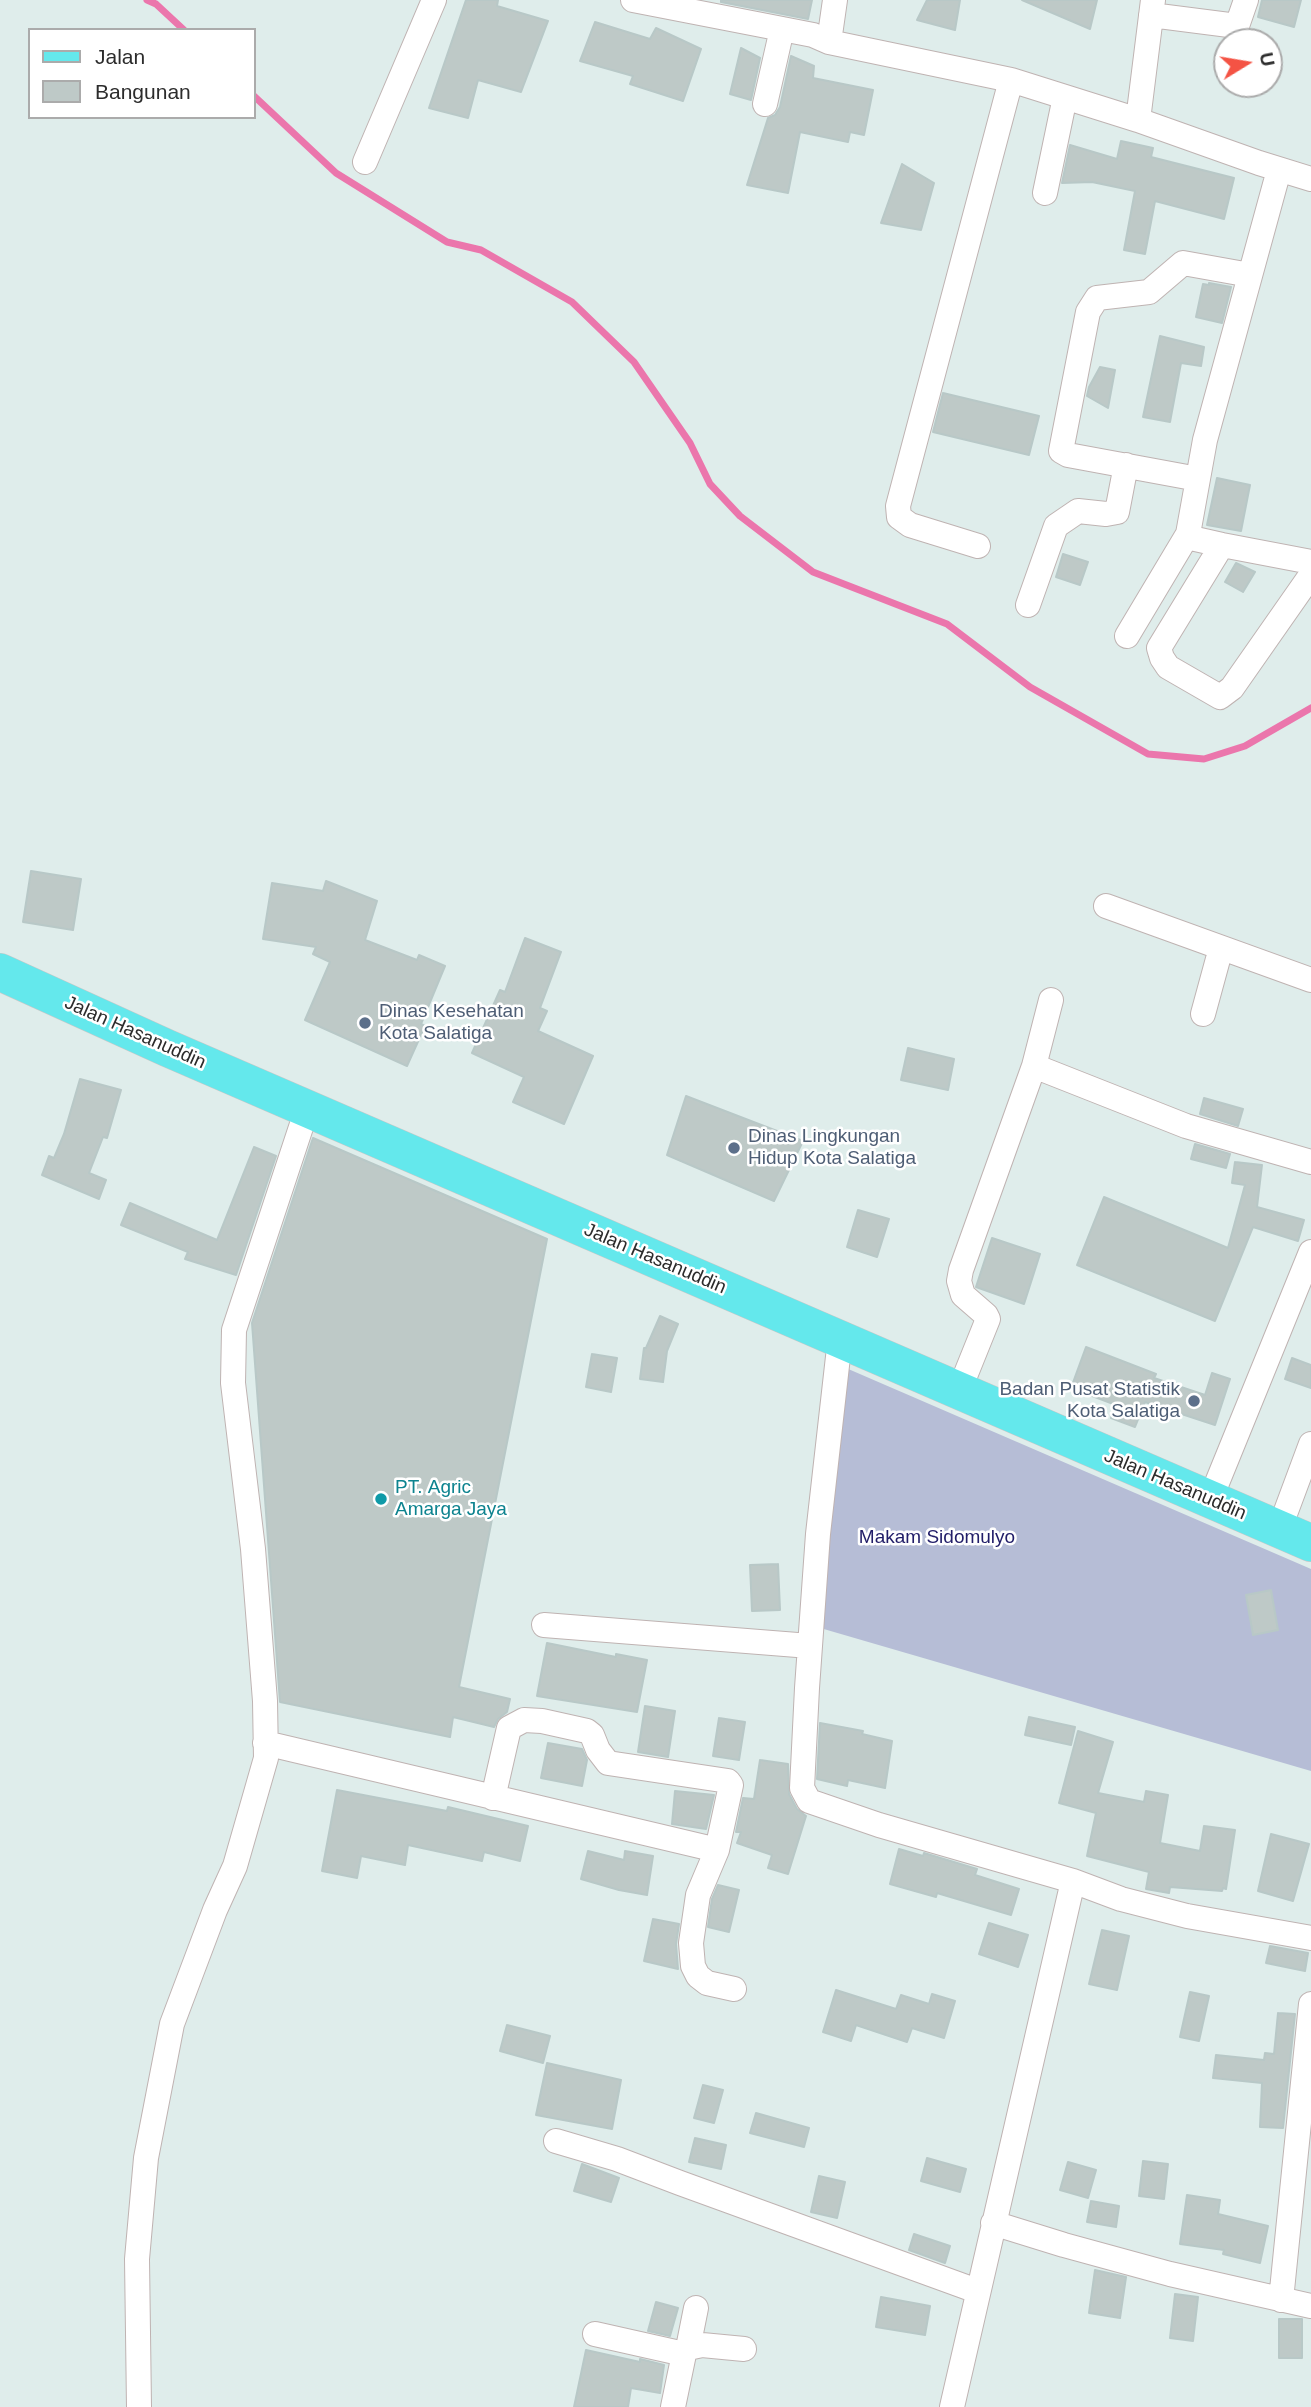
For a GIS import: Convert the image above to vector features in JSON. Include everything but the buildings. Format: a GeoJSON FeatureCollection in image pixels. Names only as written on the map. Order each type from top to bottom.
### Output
{"type":"FeatureCollection","features":[{"type":"Feature","properties":{"kind":"main road","name":"Jalan Hasanuddin"},"geometry":{"type":"LineString","coordinates":[[0,972],[307,1109],[1295,1536]]}},
{"type":"Feature","properties":{"kind":"street"},"geometry":{"type":"LineString","coordinates":[[365,162],[434,0]]}},
{"type":"Feature","properties":{"kind":"street"},"geometry":{"type":"LineString","coordinates":[[633,0],[813,35],[829,42],[1011,80],[1311,179]]}},
{"type":"Feature","properties":{"kind":"street"},"geometry":{"type":"LineString","coordinates":[[829,42],[835,0]]}},
{"type":"Feature","properties":{"kind":"street"},"geometry":{"type":"LineString","coordinates":[[1138,120],[1152,8],[1237,26],[1246,0]]}},
{"type":"Feature","properties":{"kind":"street"},"geometry":{"type":"LineString","coordinates":[[765,104],[782,29]]}},
{"type":"Feature","properties":{"kind":"street"},"geometry":{"type":"LineString","coordinates":[[978,546],[910,524],[899,517],[898,506],[1011,80]]}},
{"type":"Feature","properties":{"kind":"street"},"geometry":{"type":"LineString","coordinates":[[1045,193],[1065,97]]}},
{"type":"Feature","properties":{"kind":"street"},"geometry":{"type":"LineString","coordinates":[[1127,636],[1188,534],[1205,440],[1279,170]]}},
{"type":"Feature","properties":{"kind":"street"},"geometry":{"type":"LineString","coordinates":[[1198,479],[1068,455],[1062,451],[1088,312],[1097,298],[1149,292],[1183,263],[1250,275]]}},
{"type":"Feature","properties":{"kind":"street"},"geometry":{"type":"LineString","coordinates":[[1028,605],[1056,526],[1078,511],[1106,514],[1117,512],[1126,465]]}},
{"type":"Feature","properties":{"kind":"street"},"geometry":{"type":"LineString","coordinates":[[1188,534],[1191,538],[1311,562]]}},
{"type":"Feature","properties":{"kind":"street"},"geometry":{"type":"LineString","coordinates":[[1222,545],[1159,648],[1168,667],[1220,697],[1232,688],[1311,575]]}},
{"type":"Feature","properties":{"kind":"street"},"geometry":{"type":"LineString","coordinates":[[1106,906],[1311,979]]}},
{"type":"Feature","properties":{"kind":"street"},"geometry":{"type":"LineString","coordinates":[[1203,1014],[1221,948]]}},
{"type":"Feature","properties":{"kind":"street"},"geometry":{"type":"LineString","coordinates":[[959,1391],[988,1319],[962,1295],[959,1281],[961,1270],[1034,1066],[1051,1000]]}},
{"type":"Feature","properties":{"kind":"street"},"geometry":{"type":"LineString","coordinates":[[1034,1066],[1186,1126],[1311,1161]]}},
{"type":"Feature","properties":{"kind":"street"},"geometry":{"type":"LineString","coordinates":[[139,2407],[137,2259],[146,2158],[172,2024],[215,1910],[235,1866],[265,1758],[265,1701],[253,1549],[233,1383],[233,1330],[307,1109]]}},
{"type":"Feature","properties":{"kind":"street"},"geometry":{"type":"LineString","coordinates":[[1210,1500],[1311,1252]]}},
{"type":"Feature","properties":{"kind":"street"},"geometry":{"type":"LineString","coordinates":[[840,1339],[818,1534],[810,1646],[802,1788],[809,1801],[880,1825],[1073,1881],[1121,1899],[1186,1916],[1311,1938]]}},
{"type":"Feature","properties":{"kind":"street"},"geometry":{"type":"LineString","coordinates":[[1295,1536],[1311,1444]]}},
{"type":"Feature","properties":{"kind":"street"},"geometry":{"type":"LineString","coordinates":[[544,1625],[810,1646]]}},
{"type":"Feature","properties":{"kind":"street"},"geometry":{"type":"LineString","coordinates":[[493,1798],[509,1728],[524,1720],[542,1720],[587,1731],[608,1763],[728,1781],[731,1785],[717,1850],[698,1895],[691,1943],[693,1966],[698,1976],[707,1983],[734,1989]]}},
{"type":"Feature","properties":{"kind":"street"},"geometry":{"type":"LineString","coordinates":[[265,1743],[717,1850]]}},
{"type":"Feature","properties":{"kind":"street"},"geometry":{"type":"LineString","coordinates":[[952,2407],[1073,1881]]}},
{"type":"Feature","properties":{"kind":"street"},"geometry":{"type":"LineString","coordinates":[[1281,2300],[1311,2004]]}},
{"type":"Feature","properties":{"kind":"street"},"geometry":{"type":"LineString","coordinates":[[556,2141],[617,2159],[977,2291]]}},
{"type":"Feature","properties":{"kind":"street"},"geometry":{"type":"LineString","coordinates":[[993,2223],[1170,2274],[1311,2306]]}},
{"type":"Feature","properties":{"kind":"street"},"geometry":{"type":"LineString","coordinates":[[673,2407],[696,2308]]}},
{"type":"Feature","properties":{"kind":"street"},"geometry":{"type":"LineString","coordinates":[[596,2334],[686,2351],[702,2345],[744,2349]]}},
{"type":"Feature","properties":{"kind":"green space","name":"Makam Sidomulyo"},"geometry":{"type":"Polygon","coordinates":[[[839,1365],[1311,1569],[1311,1771],[810,1625],[839,1365]]]}},
{"type":"Feature","properties":{"kind":"waterway"},"geometry":{"type":"LineString","coordinates":[[147,0],[156,4],[182,28]]}},
{"type":"Feature","properties":{"kind":"waterway"},"geometry":{"type":"LineString","coordinates":[[256,98],[336,173],[447,242],[481,250],[572,302],[634,362],[690,443],[710,484],[740,516],[813,572],[947,624],[1030,687],[1148,754],[1204,759],[1245,746],[1311,708]]}},
{"type":"Feature","properties":{"kind":"place","name":"Dinas Kesehatan Kota Salatiga"},"geometry":{"type":"Point","coordinates":[365,1023]}},
{"type":"Feature","properties":{"kind":"place","name":"Dinas Lingkungan Hidup Kota Salatiga"},"geometry":{"type":"Point","coordinates":[734,1148]}},
{"type":"Feature","properties":{"kind":"place","name":"Badan Pusat Statistik Kota Salatiga"},"geometry":{"type":"Point","coordinates":[1194,1401]}},
{"type":"Feature","properties":{"kind":"place","name":"PT. Agric Amarga Jaya"},"geometry":{"type":"Point","coordinates":[381,1499]}}]}
